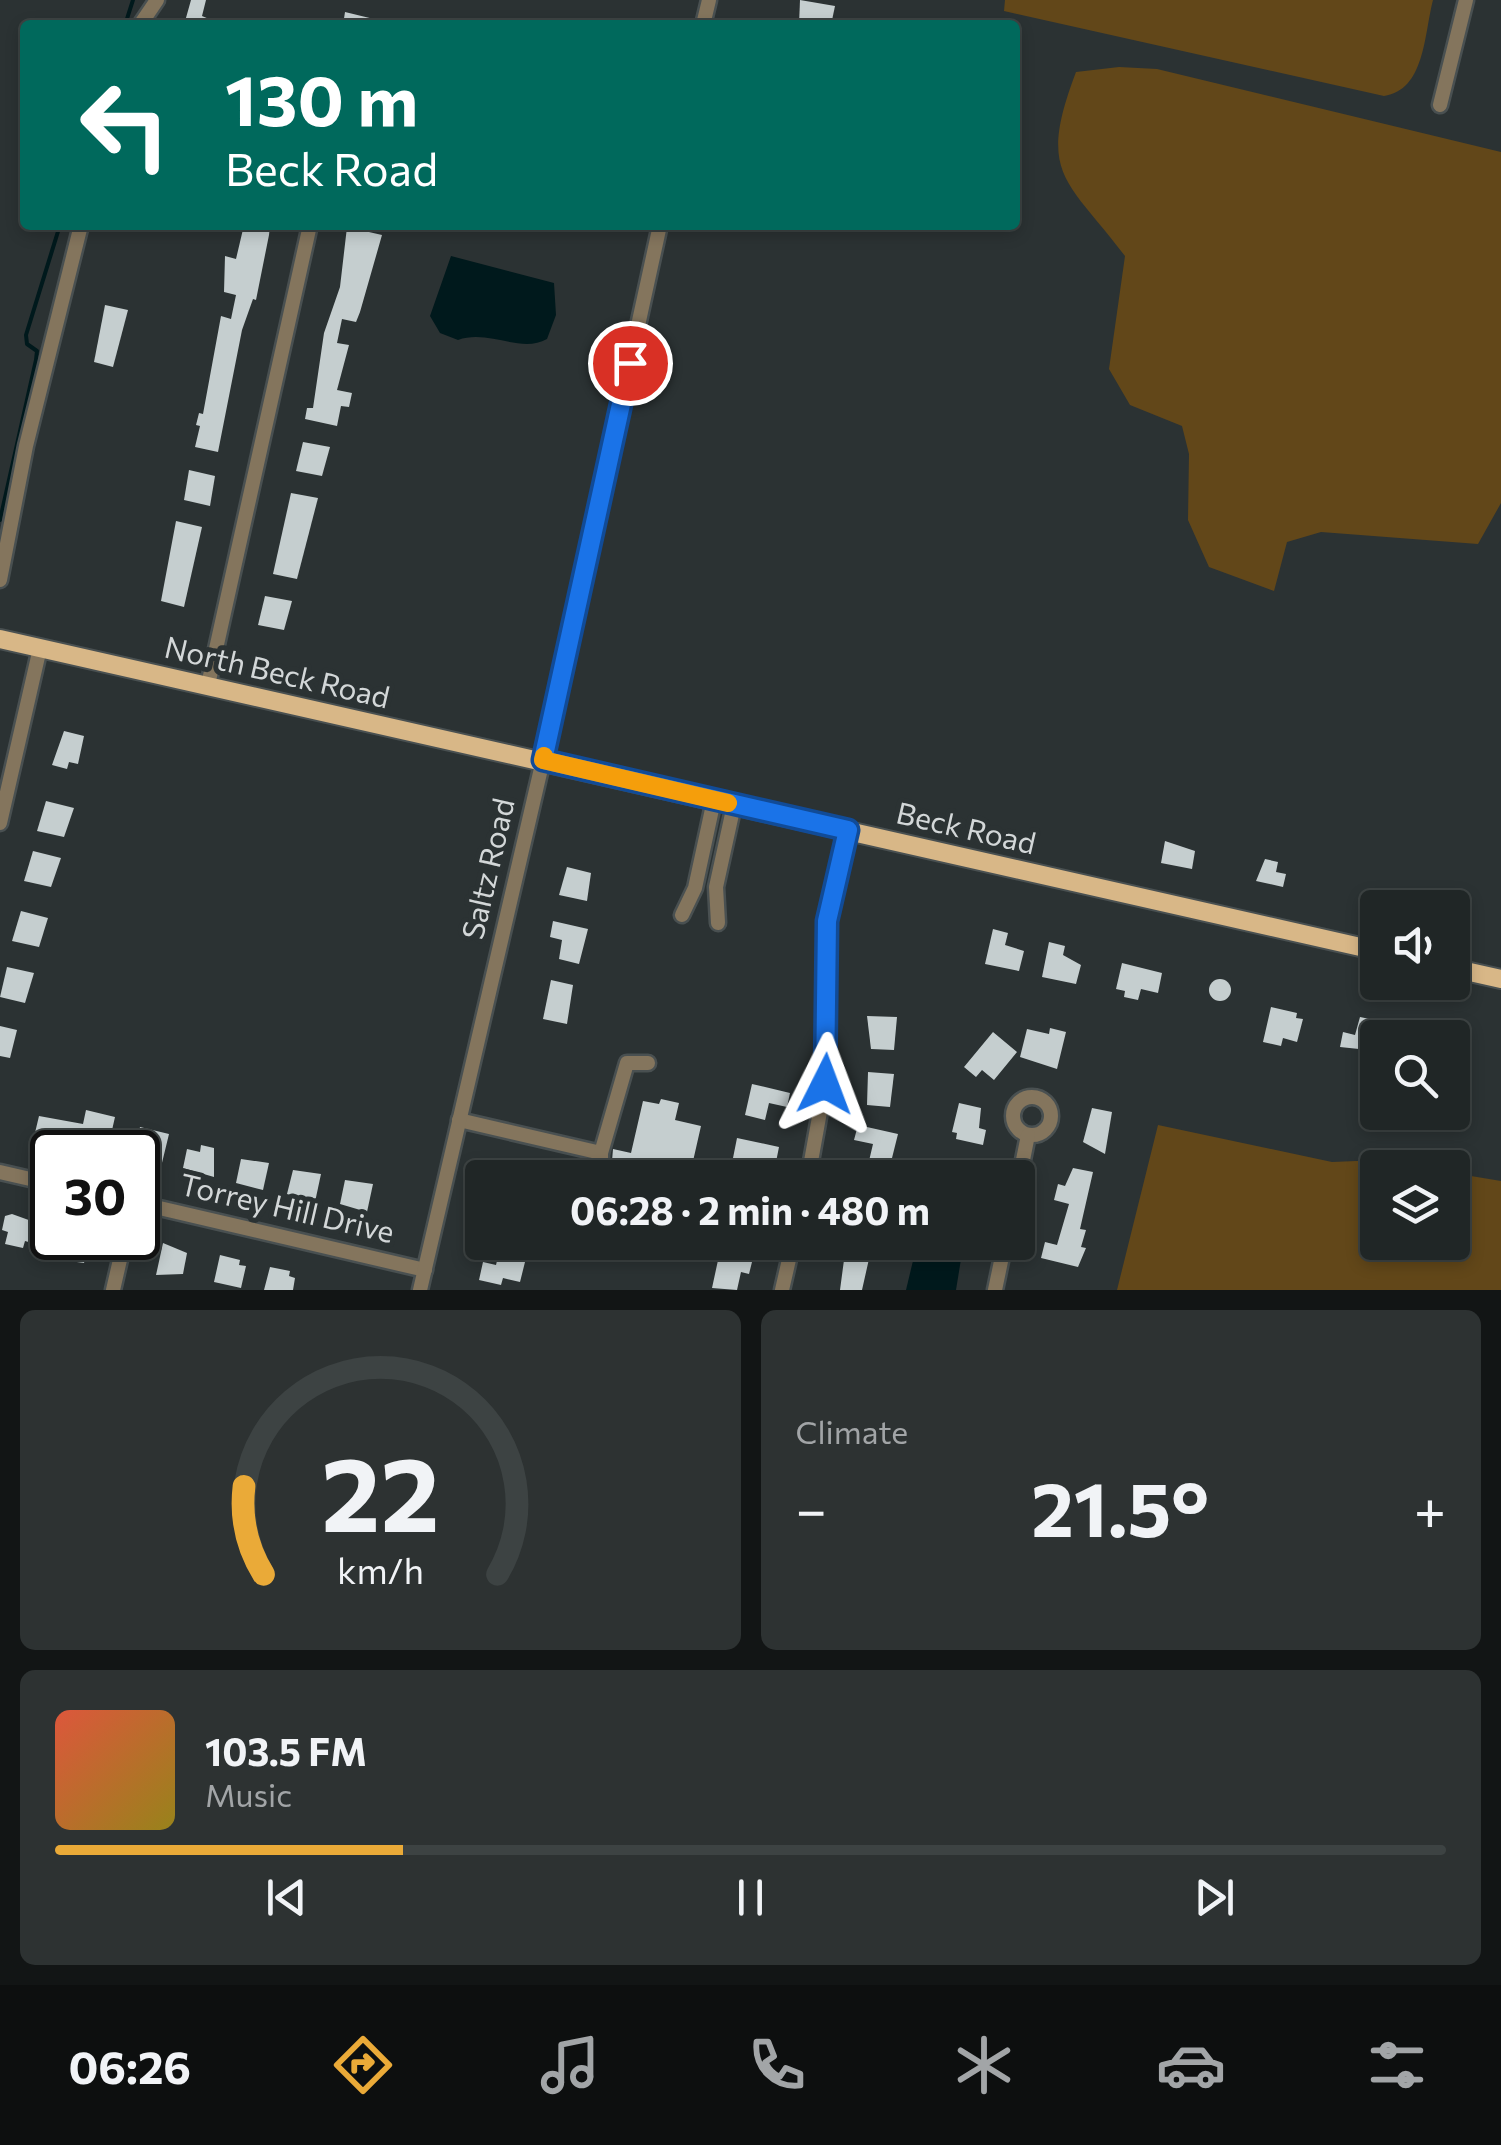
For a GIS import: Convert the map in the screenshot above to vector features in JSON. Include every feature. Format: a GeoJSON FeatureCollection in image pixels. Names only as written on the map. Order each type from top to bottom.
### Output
{"type":"FeatureCollection","features":[{"type":"Feature","properties":{"kind":"main road","name":"North Beck Road"},"geometry":{"type":"LineString","coordinates":[[0,639],[543,760]]}},
{"type":"Feature","properties":{"kind":"main road","name":"Beck Road"},"geometry":{"type":"LineString","coordinates":[[543,760],[1360,947]]}},
{"type":"Feature","properties":{"kind":"main road"},"geometry":{"type":"LineString","coordinates":[[1470,972],[1501,979]]}},
{"type":"Feature","properties":{"kind":"street"},"geometry":{"type":"LineString","coordinates":[[1440,105],[1466,0]]}},
{"type":"Feature","properties":{"kind":"street"},"geometry":{"type":"LineString","coordinates":[[0,580],[26,446],[80,230]]}},
{"type":"Feature","properties":{"kind":"street"},"geometry":{"type":"LineString","coordinates":[[208,685],[309,230]]}},
{"type":"Feature","properties":{"kind":"street","name":"Saltz Road"},"geometry":{"type":"LineString","coordinates":[[420,1290],[543,760],[659,230]]}},
{"type":"Feature","properties":{"kind":"street"},"geometry":{"type":"LineString","coordinates":[[0,823],[40,648]]}},
{"type":"Feature","properties":{"kind":"street"},"geometry":{"type":"LineString","coordinates":[[682,915],[695,888],[714,800]]}},
{"type":"Feature","properties":{"kind":"street"},"geometry":{"type":"LineString","coordinates":[[718,924],[716,887],[734,804]]}},
{"type":"Feature","properties":{"kind":"street"},"geometry":{"type":"LineString","coordinates":[[811,1160],[825,1084],[827,921],[848,830]]}},
{"type":"Feature","properties":{"kind":"street"},"geometry":{"type":"LineString","coordinates":[[600,1160],[627,1062],[648,1063]]}},
{"type":"Feature","properties":{"kind":"street"},"geometry":{"type":"LineString","coordinates":[[459,1120],[600,1153]]}},
{"type":"Feature","properties":{"kind":"street"},"geometry":{"type":"LineString","coordinates":[[1023,1160],[1028,1135]]}},
{"type":"Feature","properties":{"kind":"street"},"geometry":{"type":"LineString","coordinates":[[1,1172],[30,1179]]}},
{"type":"Feature","properties":{"kind":"street","name":"Torrey Hill Drive"},"geometry":{"type":"LineString","coordinates":[[160,1208],[425,1270]]}},
{"type":"Feature","properties":{"kind":"street"},"geometry":{"type":"LineString","coordinates":[[113,1290],[120,1260]]}},
{"type":"Feature","properties":{"kind":"street"},"geometry":{"type":"LineString","coordinates":[[782,1290],[789,1260]]}},
{"type":"Feature","properties":{"kind":"street"},"geometry":{"type":"LineString","coordinates":[[995,1290],[1001,1260]]}},
{"type":"Feature","properties":{"kind":"shaded area"},"geometry":{"type":"Polygon","coordinates":[[[1005,0],[1433,0],[1415,72],[1398,92],[1384,96],[1004,11],[1005,0]]]}},
{"type":"Feature","properties":{"kind":"shaded area"},"geometry":{"type":"Polygon","coordinates":[[[1119,67],[1157,69],[1501,152],[1501,503],[1478,544],[1321,532],[1287,542],[1274,591],[1209,567],[1188,520],[1189,454],[1182,426],[1130,405],[1109,369],[1125,256],[1073,191],[1059,155],[1064,106],[1076,72],[1119,67]]]}},
{"type":"Feature","properties":{"kind":"shaded area"},"geometry":{"type":"Polygon","coordinates":[[[1158,1125],[1332,1162],[1360,1161],[1360,1260],[1470,1260],[1470,1176],[1501,1181],[1501,1290],[1117,1290],[1158,1125]]]}},
{"type":"Feature","properties":{"kind":"water"},"geometry":{"type":"Polygon","coordinates":[[[451,256],[554,283],[556,315],[547,339],[526,344],[481,337],[458,340],[440,333],[430,316],[451,256]]]}},
{"type":"Feature","properties":{"kind":"water"},"geometry":{"type":"Polygon","coordinates":[[[913,1260],[961,1260],[956,1290],[906,1290],[913,1260]]]}},
{"type":"Feature","properties":{"kind":"building"},"geometry":{"type":"Polygon","coordinates":[[[191,0],[206,0],[202,16],[211,20],[185,20],[191,0]]]}},
{"type":"Feature","properties":{"kind":"building"},"geometry":{"type":"Polygon","coordinates":[[[800,0],[835,6],[832,20],[799,20],[800,0]]]}},
{"type":"Feature","properties":{"kind":"building"},"geometry":{"type":"Polygon","coordinates":[[[345,12],[378,20],[344,20],[345,12]]]}},
{"type":"Feature","properties":{"kind":"building"},"geometry":{"type":"Polygon","coordinates":[[[243,230],[270,230],[256,300],[253,299],[242,330],[218,452],[195,447],[200,426],[196,425],[199,413],[203,414],[221,316],[231,319],[236,295],[224,292],[225,256],[236,259],[243,230]]]}},
{"type":"Feature","properties":{"kind":"building"},"geometry":{"type":"Polygon","coordinates":[[[347,230],[382,235],[356,322],[342,319],[337,343],[349,345],[337,390],[352,393],[349,407],[341,406],[337,426],[305,419],[307,408],[313,408],[324,333],[340,287],[347,230]]]}},
{"type":"Feature","properties":{"kind":"building"},"geometry":{"type":"Polygon","coordinates":[[[105,305],[128,310],[113,367],[94,362],[105,305]]]}},
{"type":"Feature","properties":{"kind":"building"},"geometry":{"type":"Polygon","coordinates":[[[303,442],[330,447],[322,476],[296,471],[303,442]]]}},
{"type":"Feature","properties":{"kind":"building"},"geometry":{"type":"Polygon","coordinates":[[[189,470],[215,476],[210,506],[184,500],[189,470]]]}},
{"type":"Feature","properties":{"kind":"building"},"geometry":{"type":"Polygon","coordinates":[[[291,493],[318,498],[297,579],[273,574],[291,493]]]}},
{"type":"Feature","properties":{"kind":"building"},"geometry":{"type":"Polygon","coordinates":[[[176,521],[202,527],[184,607],[161,601],[176,521]]]}},
{"type":"Feature","properties":{"kind":"building"},"geometry":{"type":"Polygon","coordinates":[[[265,596],[292,601],[284,630],[258,625],[265,596]]]}},
{"type":"Feature","properties":{"kind":"building"},"geometry":{"type":"Polygon","coordinates":[[[64,731],[84,736],[78,764],[69,762],[67,769],[52,765],[64,731]]]}},
{"type":"Feature","properties":{"kind":"building"},"geometry":{"type":"Polygon","coordinates":[[[46,801],[74,808],[64,837],[37,831],[46,801]]]}},
{"type":"Feature","properties":{"kind":"building"},"geometry":{"type":"Polygon","coordinates":[[[1165,841],[1195,851],[1192,869],[1161,863],[1165,841]]]}},
{"type":"Feature","properties":{"kind":"building"},"geometry":{"type":"Polygon","coordinates":[[[33,851],[61,858],[51,887],[24,881],[33,851]]]}},
{"type":"Feature","properties":{"kind":"building"},"geometry":{"type":"Polygon","coordinates":[[[1265,859],[1278,862],[1276,872],[1286,874],[1283,887],[1256,881],[1265,859]]]}},
{"type":"Feature","properties":{"kind":"building"},"geometry":{"type":"Polygon","coordinates":[[[567,867],[591,873],[587,901],[559,895],[567,867]]]}},
{"type":"Feature","properties":{"kind":"building"},"geometry":{"type":"Polygon","coordinates":[[[21,911],[48,918],[39,947],[12,941],[21,911]]]}},
{"type":"Feature","properties":{"kind":"building"},"geometry":{"type":"Polygon","coordinates":[[[553,921],[588,929],[579,964],[559,959],[562,940],[550,937],[553,921]]]}},
{"type":"Feature","properties":{"kind":"building"},"geometry":{"type":"Polygon","coordinates":[[[993,929],[1008,933],[1005,945],[1024,951],[1019,971],[985,964],[993,929]]]}},
{"type":"Feature","properties":{"kind":"building"},"geometry":{"type":"Polygon","coordinates":[[[1049,942],[1065,946],[1063,955],[1081,965],[1076,984],[1042,977],[1049,942]]]}},
{"type":"Feature","properties":{"kind":"building"},"geometry":{"type":"Polygon","coordinates":[[[1122,963],[1162,973],[1158,993],[1141,989],[1138,1000],[1124,997],[1125,991],[1116,989],[1122,963]]]}},
{"type":"Feature","properties":{"kind":"building"},"geometry":{"type":"Polygon","coordinates":[[[7,967],[34,973],[25,1003],[0,997],[7,967]]]}},
{"type":"Feature","properties":{"kind":"building"},"geometry":{"type":"Polygon","coordinates":[[[1220,979],[1228,982],[1228,998],[1220,1001],[1212,998],[1209,990],[1212,982],[1220,979]]]}},
{"type":"Feature","properties":{"kind":"building"},"geometry":{"type":"Polygon","coordinates":[[[551,980],[573,985],[567,1024],[543,1019],[551,980]]]}},
{"type":"Feature","properties":{"kind":"building"},"geometry":{"type":"Polygon","coordinates":[[[1271,1007],[1297,1013],[1296,1018],[1303,1019],[1297,1042],[1283,1038],[1281,1046],[1263,1042],[1271,1007]]]}},
{"type":"Feature","properties":{"kind":"building"},"geometry":{"type":"Polygon","coordinates":[[[867,1016],[897,1017],[894,1050],[871,1049],[867,1016]]]}},
{"type":"Feature","properties":{"kind":"building"},"geometry":{"type":"Polygon","coordinates":[[[1360,1017],[1374,1020],[1360,1020],[1360,1049],[1340,1047],[1343,1032],[1355,1035],[1360,1017]]]}},
{"type":"Feature","properties":{"kind":"building"},"geometry":{"type":"Polygon","coordinates":[[[0,1026],[17,1030],[10,1058],[0,1056],[0,1026]]]}},
{"type":"Feature","properties":{"kind":"building"},"geometry":{"type":"Polygon","coordinates":[[[1050,1028],[1066,1032],[1057,1069],[1020,1057],[1027,1029],[1049,1034],[1050,1028]]]}},
{"type":"Feature","properties":{"kind":"building"},"geometry":{"type":"Polygon","coordinates":[[[993,1032],[1017,1052],[994,1080],[982,1070],[976,1077],[964,1067],[993,1032]]]}},
{"type":"Feature","properties":{"kind":"building"},"geometry":{"type":"Polygon","coordinates":[[[868,1072],[894,1074],[890,1107],[867,1105],[868,1072]]]}},
{"type":"Feature","properties":{"kind":"building"},"geometry":{"type":"Polygon","coordinates":[[[752,1084],[790,1093],[787,1107],[769,1103],[765,1120],[745,1115],[752,1084]]]}},
{"type":"Feature","properties":{"kind":"building"},"geometry":{"type":"Polygon","coordinates":[[[661,1099],[679,1103],[675,1120],[701,1126],[693,1160],[612,1160],[613,1149],[631,1153],[643,1101],[659,1104],[661,1099]]]}},
{"type":"Feature","properties":{"kind":"building"},"geometry":{"type":"Polygon","coordinates":[[[959,1103],[981,1108],[979,1128],[986,1130],[983,1145],[956,1139],[957,1133],[952,1132],[959,1103]]]}},
{"type":"Feature","properties":{"kind":"building"},"geometry":{"type":"Polygon","coordinates":[[[1092,1108],[1112,1112],[1105,1154],[1083,1142],[1092,1108]]]}},
{"type":"Feature","properties":{"kind":"building"},"geometry":{"type":"Polygon","coordinates":[[[86,1110],[115,1117],[112,1130],[36,1130],[39,1116],[83,1124],[86,1110]]]}},
{"type":"Feature","properties":{"kind":"building"},"geometry":{"type":"Polygon","coordinates":[[[858,1125],[898,1134],[892,1160],[869,1160],[873,1144],[854,1140],[858,1125]]]}},
{"type":"Feature","properties":{"kind":"building"},"geometry":{"type":"Polygon","coordinates":[[[160,1132],[169,1134],[160,1167],[160,1132]]]}},
{"type":"Feature","properties":{"kind":"building"},"geometry":{"type":"Polygon","coordinates":[[[737,1138],[779,1147],[776,1160],[733,1160],[737,1138]]]}},
{"type":"Feature","properties":{"kind":"building"},"geometry":{"type":"Polygon","coordinates":[[[201,1145],[214,1148],[214,1177],[183,1168],[187,1149],[200,1152],[201,1145]]]}},
{"type":"Feature","properties":{"kind":"building"},"geometry":{"type":"Polygon","coordinates":[[[241,1159],[269,1163],[263,1190],[236,1183],[241,1159]]]}},
{"type":"Feature","properties":{"kind":"building"},"geometry":{"type":"Polygon","coordinates":[[[1073,1168],[1093,1172],[1080,1229],[1086,1230],[1081,1247],[1086,1248],[1078,1267],[1041,1258],[1045,1242],[1057,1245],[1069,1204],[1054,1200],[1058,1184],[1065,1186],[1073,1168]]]}},
{"type":"Feature","properties":{"kind":"building"},"geometry":{"type":"Polygon","coordinates":[[[293,1170],[321,1174],[315,1202],[287,1194],[293,1170]]]}},
{"type":"Feature","properties":{"kind":"building"},"geometry":{"type":"Polygon","coordinates":[[[345,1180],[373,1184],[367,1212],[340,1204],[345,1180]]]}},
{"type":"Feature","properties":{"kind":"building"},"geometry":{"type":"Polygon","coordinates":[[[12,1214],[30,1220],[30,1242],[25,1241],[23,1248],[5,1244],[5,1216],[12,1214]]]}},
{"type":"Feature","properties":{"kind":"building"},"geometry":{"type":"Polygon","coordinates":[[[163,1243],[187,1253],[183,1274],[156,1275],[163,1243]]]}},
{"type":"Feature","properties":{"kind":"building"},"geometry":{"type":"Polygon","coordinates":[[[220,1255],[240,1260],[239,1265],[246,1266],[241,1288],[214,1282],[220,1255]]]}},
{"type":"Feature","properties":{"kind":"building"},"geometry":{"type":"Polygon","coordinates":[[[497,1260],[526,1260],[520,1282],[503,1278],[501,1285],[479,1280],[483,1262],[496,1265],[497,1260]]]}},
{"type":"Feature","properties":{"kind":"building"},"geometry":{"type":"Polygon","coordinates":[[[718,1260],[752,1260],[749,1274],[741,1272],[737,1290],[712,1288],[718,1260]]]}},
{"type":"Feature","properties":{"kind":"building"},"geometry":{"type":"Polygon","coordinates":[[[844,1260],[869,1260],[862,1290],[840,1290],[844,1260]]]}},
{"type":"Feature","properties":{"kind":"building"},"geometry":{"type":"Polygon","coordinates":[[[270,1267],[290,1271],[289,1276],[295,1278],[293,1290],[264,1290],[270,1267]]]}},
{"type":"Feature","properties":{"kind":"waterway"},"geometry":{"type":"LineString","coordinates":[[127,20],[133,0]]}},
{"type":"Feature","properties":{"kind":"waterway"},"geometry":{"type":"LineString","coordinates":[[0,520],[36,360],[37,351],[27,344],[26,335],[58,230]]}},
{"type":"Feature","properties":{"kind":"slow traffic"},"geometry":{"type":"LineString","coordinates":[[544,756],[543,760],[728,803]]}},
{"type":"Feature","properties":{"kind":"route"},"geometry":{"type":"LineString","coordinates":[[630,363],[543,760],[848,830],[827,921],[825,1084]]}}]}
